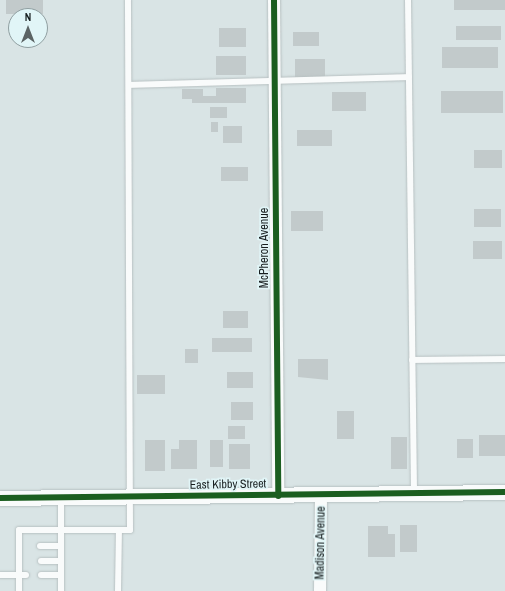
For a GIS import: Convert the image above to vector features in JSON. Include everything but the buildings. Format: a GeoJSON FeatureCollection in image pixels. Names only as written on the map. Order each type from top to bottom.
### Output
{"type":"FeatureCollection","features":[{"type":"Feature","properties":{"kind":"street","name":"McPheron Avenue"},"geometry":{"type":"LineString","coordinates":[[274,0],[278,496]]}},
{"type":"Feature","properties":{"kind":"street","name":"East Kibby Street"},"geometry":{"type":"LineString","coordinates":[[0,498],[322,496],[505,492]]}},
{"type":"Feature","properties":{"kind":"street","name":"Madison Avenue"},"geometry":{"type":"LineString","coordinates":[[320,591],[322,496]]}},
{"type":"Feature","properties":{"kind":"lane"},"geometry":{"type":"LineString","coordinates":[[19,591],[22,576],[22,546],[19,530],[130,530],[128,0]]}},
{"type":"Feature","properties":{"kind":"lane"},"geometry":{"type":"LineString","coordinates":[[408,0],[414,494]]}},
{"type":"Feature","properties":{"kind":"lane"},"geometry":{"type":"LineString","coordinates":[[129,85],[409,77]]}},
{"type":"Feature","properties":{"kind":"lane"},"geometry":{"type":"LineString","coordinates":[[412,360],[505,360]]}},
{"type":"Feature","properties":{"kind":"lane"},"geometry":{"type":"LineString","coordinates":[[61,498],[61,591]]}},
{"type":"Feature","properties":{"kind":"lane"},"geometry":{"type":"LineString","coordinates":[[118,591],[119,530]]}},
{"type":"Feature","properties":{"kind":"lane"},"geometry":{"type":"LineString","coordinates":[[40,546],[60,546]]}},
{"type":"Feature","properties":{"kind":"lane"},"geometry":{"type":"LineString","coordinates":[[41,561],[60,561]]}},
{"type":"Feature","properties":{"kind":"lane"},"geometry":{"type":"LineString","coordinates":[[40,575],[61,575]]}},
{"type":"Feature","properties":{"kind":"lane"},"geometry":{"type":"LineString","coordinates":[[0,576],[22,576]]}},
{"type":"Feature","properties":{"kind":"cycle path"},"geometry":{"type":"LineString","coordinates":[[274,0],[278,496]]}},
{"type":"Feature","properties":{"kind":"cycle path"},"geometry":{"type":"LineString","coordinates":[[0,498],[505,492]]}}]}
